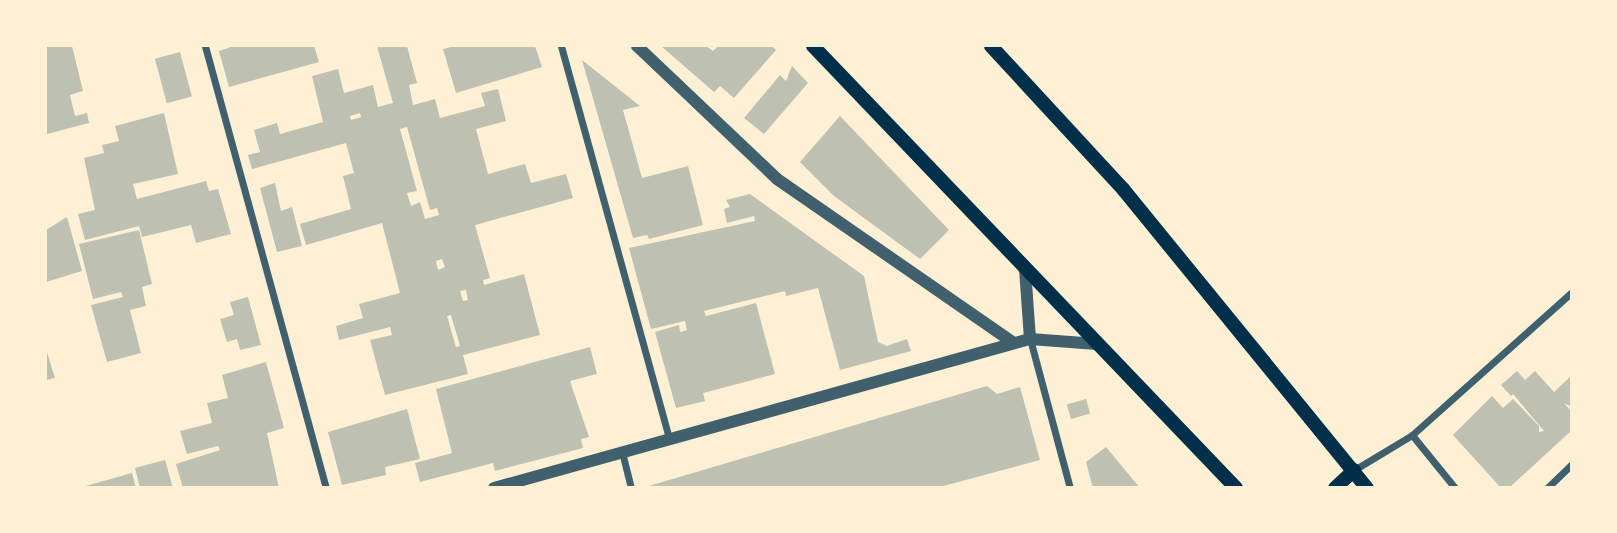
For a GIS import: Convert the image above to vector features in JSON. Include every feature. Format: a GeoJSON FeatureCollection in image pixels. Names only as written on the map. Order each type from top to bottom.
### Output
{"type":"FeatureCollection","features":[{"type":"Feature","properties":{"kind":"main road"},"geometry":{"type":"LineString","coordinates":[[813,46],[1236,488]]}},
{"type":"Feature","properties":{"kind":"main road"},"geometry":{"type":"LineString","coordinates":[[825,46],[832,66]]}},
{"type":"Feature","properties":{"kind":"main road"},"geometry":{"type":"LineString","coordinates":[[992,46],[1123,190],[1367,488]]}},
{"type":"Feature","properties":{"kind":"main road"},"geometry":{"type":"LineString","coordinates":[[1335,488],[1354,470]]}},
{"type":"Feature","properties":{"kind":"street"},"geometry":{"type":"LineString","coordinates":[[205,46],[326,488]]}},
{"type":"Feature","properties":{"kind":"street"},"geometry":{"type":"LineString","coordinates":[[561,46],[669,439]]}},
{"type":"Feature","properties":{"kind":"street"},"geometry":{"type":"LineString","coordinates":[[636,46],[776,179],[1014,343]]}},
{"type":"Feature","properties":{"kind":"street"},"geometry":{"type":"LineString","coordinates":[[1025,270],[1030,339],[1070,488]]}},
{"type":"Feature","properties":{"kind":"street"},"geometry":{"type":"LineString","coordinates":[[1354,470],[1412,435],[1572,292]]}},
{"type":"Feature","properties":{"kind":"street"},"geometry":{"type":"LineString","coordinates":[[494,488],[1030,339],[1097,344]]}},
{"type":"Feature","properties":{"kind":"street"},"geometry":{"type":"LineString","coordinates":[[1412,435],[1455,488]]}},
{"type":"Feature","properties":{"kind":"street"},"geometry":{"type":"LineString","coordinates":[[622,452],[631,488]]}},
{"type":"Feature","properties":{"kind":"street"},"geometry":{"type":"LineString","coordinates":[[1547,488],[1572,464]]}},
{"type":"Feature","properties":{"kind":"building"},"geometry":{"type":"Polygon","coordinates":[[[46,46],[72,46],[83,91],[70,95],[75,116],[87,113],[89,123],[47,134],[46,46]]]}},
{"type":"Feature","properties":{"kind":"building"},"geometry":{"type":"Polygon","coordinates":[[[234,46],[314,46],[319,62],[229,87],[219,51],[234,46]]]}},
{"type":"Feature","properties":{"kind":"building"},"geometry":{"type":"Polygon","coordinates":[[[377,46],[407,46],[417,83],[409,85],[413,105],[435,99],[440,118],[485,106],[481,93],[498,89],[506,121],[476,129],[488,174],[525,164],[531,183],[566,174],[573,198],[475,225],[490,278],[483,280],[484,285],[524,274],[540,335],[463,355],[468,374],[385,395],[370,340],[392,335],[390,327],[339,340],[336,326],[363,318],[359,304],[400,293],[382,223],[306,245],[300,224],[351,209],[343,176],[354,173],[346,143],[252,169],[248,155],[260,152],[254,130],[277,123],[280,134],[323,122],[312,76],[338,69],[344,93],[373,85],[378,107],[393,103],[377,46]],[[360,113],[350,116],[351,120],[361,117],[360,113]],[[407,127],[400,129],[417,191],[407,193],[411,206],[420,202],[425,219],[439,215],[437,208],[430,210],[407,127]],[[442,259],[436,261],[438,270],[445,267],[442,259]],[[466,290],[460,291],[463,301],[468,300],[466,290]],[[451,315],[447,316],[456,347],[460,346],[451,315]]]}},
{"type":"Feature","properties":{"kind":"building"},"geometry":{"type":"Polygon","coordinates":[[[455,46],[535,46],[542,67],[456,93],[443,49],[455,46]]]}},
{"type":"Feature","properties":{"kind":"building"},"geometry":{"type":"Polygon","coordinates":[[[661,46],[706,46],[713,51],[718,46],[772,46],[776,50],[734,98],[720,86],[714,92],[661,46]]]}},
{"type":"Feature","properties":{"kind":"building"},"geometry":{"type":"Polygon","coordinates":[[[180,52],[192,96],[167,103],[155,59],[180,52]]]}},
{"type":"Feature","properties":{"kind":"building"},"geometry":{"type":"Polygon","coordinates":[[[582,60],[640,106],[623,110],[642,178],[688,166],[703,225],[649,239],[647,235],[633,238],[582,60]]]}},
{"type":"Feature","properties":{"kind":"building"},"geometry":{"type":"Polygon","coordinates":[[[792,66],[808,83],[764,134],[744,118],[780,75],[786,81],[792,66]]]}},
{"type":"Feature","properties":{"kind":"building"},"geometry":{"type":"Polygon","coordinates":[[[164,113],[178,174],[133,184],[137,199],[206,181],[209,191],[218,189],[231,234],[196,243],[191,225],[142,237],[139,226],[85,240],[78,214],[95,210],[84,158],[104,153],[102,145],[119,141],[115,126],[164,113]]]}},
{"type":"Feature","properties":{"kind":"building"},"geometry":{"type":"Polygon","coordinates":[[[840,116],[949,230],[920,259],[834,196],[800,162],[840,116]]]}},
{"type":"Feature","properties":{"kind":"building"},"geometry":{"type":"Polygon","coordinates":[[[275,183],[281,211],[292,207],[302,246],[277,252],[260,188],[275,183]]]}},
{"type":"Feature","properties":{"kind":"building"},"geometry":{"type":"Polygon","coordinates":[[[750,194],[864,276],[878,342],[887,346],[907,339],[911,351],[840,370],[818,288],[786,296],[785,291],[704,311],[706,316],[756,303],[775,374],[703,393],[705,401],[676,408],[655,332],[679,325],[680,332],[687,330],[685,321],[651,329],[629,248],[755,221],[754,216],[727,223],[724,209],[730,207],[726,200],[750,194]]]}},
{"type":"Feature","properties":{"kind":"building"},"geometry":{"type":"Polygon","coordinates":[[[67,217],[82,271],[46,282],[46,230],[67,217]]]}},
{"type":"Feature","properties":{"kind":"building"},"geometry":{"type":"Polygon","coordinates":[[[139,230],[152,284],[142,287],[146,306],[130,310],[141,353],[107,362],[91,305],[123,297],[121,292],[93,299],[79,244],[139,230]]]}},
{"type":"Feature","properties":{"kind":"building"},"geometry":{"type":"Polygon","coordinates":[[[248,297],[261,345],[240,350],[237,339],[227,342],[220,319],[234,315],[230,302],[248,297]]]}},
{"type":"Feature","properties":{"kind":"building"},"geometry":{"type":"Polygon","coordinates":[[[590,347],[597,374],[570,381],[589,437],[581,439],[583,448],[495,471],[493,463],[420,482],[415,463],[452,453],[436,389],[590,347]]]}},
{"type":"Feature","properties":{"kind":"building"},"geometry":{"type":"Polygon","coordinates":[[[46,349],[55,378],[46,380],[46,349]]]}},
{"type":"Feature","properties":{"kind":"building"},"geometry":{"type":"Polygon","coordinates":[[[266,362],[284,428],[267,433],[279,488],[183,488],[176,464],[220,450],[218,446],[187,454],[180,431],[212,423],[207,403],[228,398],[222,375],[266,362]]]}},
{"type":"Feature","properties":{"kind":"building"},"geometry":{"type":"Polygon","coordinates":[[[1517,371],[1525,380],[1535,371],[1554,392],[1572,375],[1572,407],[1564,403],[1572,412],[1572,430],[1509,488],[1501,488],[1453,435],[1492,396],[1503,408],[1513,399],[1539,426],[1539,432],[1544,431],[1513,394],[1511,396],[1501,385],[1517,371]]]}},
{"type":"Feature","properties":{"kind":"building"},"geometry":{"type":"Polygon","coordinates":[[[987,386],[997,394],[1020,387],[1040,460],[936,488],[642,488],[987,386]]]}},
{"type":"Feature","properties":{"kind":"building"},"geometry":{"type":"Polygon","coordinates":[[[1086,399],[1090,413],[1071,419],[1067,405],[1086,399]]]}},
{"type":"Feature","properties":{"kind":"building"},"geometry":{"type":"Polygon","coordinates":[[[407,409],[420,459],[385,467],[386,475],[342,485],[328,432],[407,409]]]}},
{"type":"Feature","properties":{"kind":"building"},"geometry":{"type":"Polygon","coordinates":[[[1106,447],[1140,488],[1093,488],[1086,462],[1106,447]]]}},
{"type":"Feature","properties":{"kind":"building"},"geometry":{"type":"Polygon","coordinates":[[[165,460],[173,488],[140,488],[135,468],[165,460]]]}},
{"type":"Feature","properties":{"kind":"building"},"geometry":{"type":"Polygon","coordinates":[[[132,473],[136,488],[82,488],[82,487],[132,473]]]}}]}
